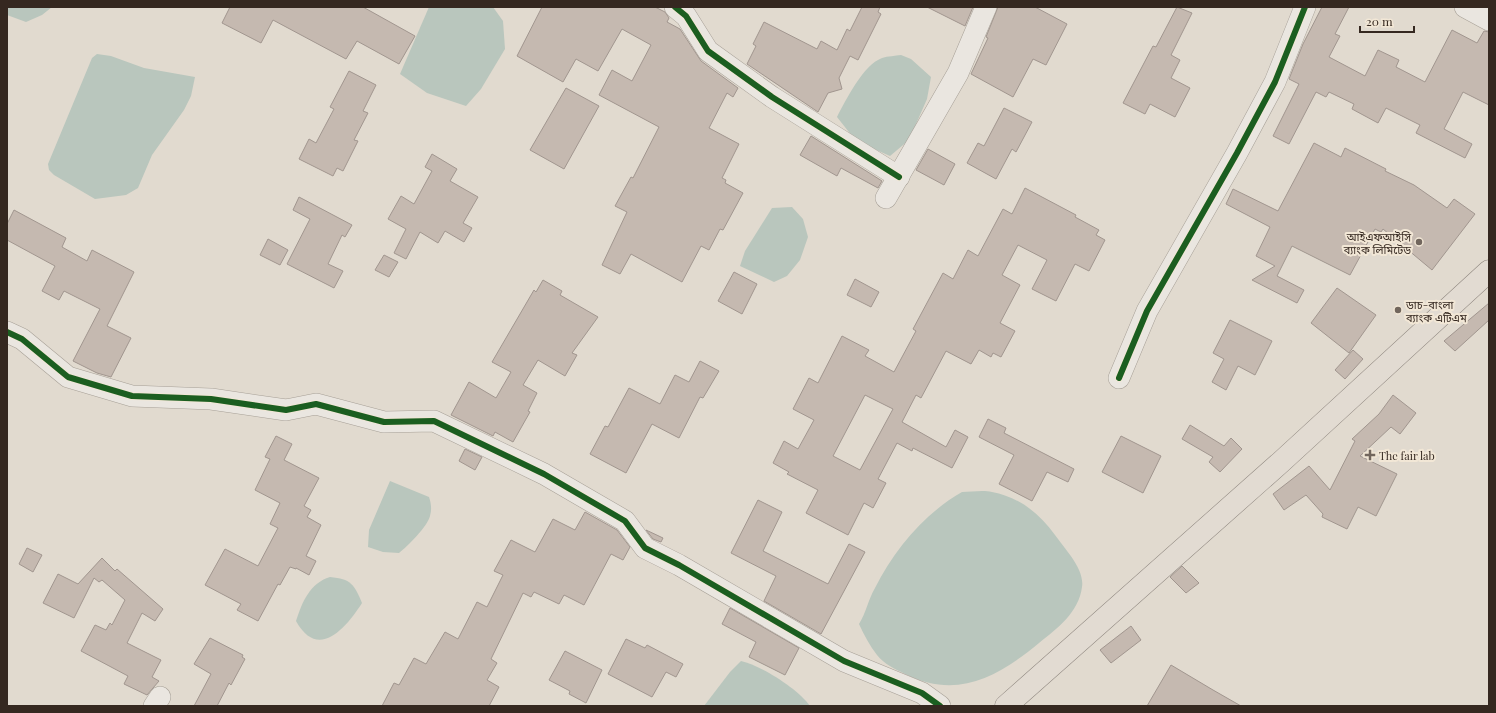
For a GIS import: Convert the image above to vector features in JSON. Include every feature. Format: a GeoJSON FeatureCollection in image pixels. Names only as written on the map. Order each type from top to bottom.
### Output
{"type":"FeatureCollection","features":[{"type":"Feature","properties":{"kind":"main road"},"geometry":{"type":"LineString","coordinates":[[1006,706],[1281,462],[1489,270]]}},
{"type":"Feature","properties":{"kind":"street"},"geometry":{"type":"LineString","coordinates":[[675,7],[686,16],[708,51],[772,97],[899,177]]}},
{"type":"Feature","properties":{"kind":"street"},"geometry":{"type":"LineString","coordinates":[[886,198],[958,72],[986,7]]}},
{"type":"Feature","properties":{"kind":"street"},"geometry":{"type":"LineString","coordinates":[[1119,378],[1147,311],[1237,153],[1275,82],[1305,7]]}},
{"type":"Feature","properties":{"kind":"street"},"geometry":{"type":"LineString","coordinates":[[1465,7],[1489,20]]}},
{"type":"Feature","properties":{"kind":"street"},"geometry":{"type":"LineString","coordinates":[[7,332],[22,339],[68,377],[132,396],[211,399],[286,410],[316,404],[384,422],[434,421],[544,474],[625,521],[645,548],[692,573],[844,661],[922,693],[940,706]]}},
{"type":"Feature","properties":{"kind":"shaded area"},"geometry":{"type":"Polygon","coordinates":[[[7,7],[52,7],[42,15],[26,22],[7,15],[7,7]]]}},
{"type":"Feature","properties":{"kind":"shaded area"},"geometry":{"type":"Polygon","coordinates":[[[429,7],[493,7],[503,21],[505,49],[481,89],[466,106],[427,93],[400,74],[429,7]]]}},
{"type":"Feature","properties":{"kind":"shaded area"},"geometry":{"type":"Polygon","coordinates":[[[97,54],[111,56],[144,68],[195,77],[191,96],[184,110],[152,155],[138,188],[126,195],[95,199],[54,175],[49,170],[48,164],[92,58],[97,54]]]}},
{"type":"Feature","properties":{"kind":"shaded area"},"geometry":{"type":"Polygon","coordinates":[[[901,55],[911,59],[931,77],[927,99],[909,140],[890,156],[856,141],[837,117],[856,84],[868,68],[882,58],[901,55]]]}},
{"type":"Feature","properties":{"kind":"shaded area"},"geometry":{"type":"Polygon","coordinates":[[[792,207],[803,219],[808,237],[800,260],[787,276],[774,282],[740,266],[745,251],[772,208],[792,207]]]}},
{"type":"Feature","properties":{"kind":"shaded area"},"geometry":{"type":"Polygon","coordinates":[[[390,481],[429,497],[431,504],[430,516],[425,525],[412,541],[399,553],[383,552],[368,547],[369,530],[390,481]]]}},
{"type":"Feature","properties":{"kind":"shaded area"},"geometry":{"type":"Polygon","coordinates":[[[985,491],[1002,494],[1028,507],[1049,527],[1073,559],[1080,573],[1082,587],[1077,604],[1072,612],[1060,626],[1024,655],[992,675],[976,681],[959,685],[942,685],[924,682],[886,664],[874,652],[859,624],[883,574],[901,546],[935,511],[962,492],[985,491]]]}},
{"type":"Feature","properties":{"kind":"shaded area"},"geometry":{"type":"Polygon","coordinates":[[[330,577],[343,579],[351,584],[357,591],[362,603],[340,630],[331,636],[322,639],[313,639],[304,633],[296,621],[304,600],[308,594],[317,584],[330,577]]]}},
{"type":"Feature","properties":{"kind":"shaded area"},"geometry":{"type":"Polygon","coordinates":[[[741,661],[759,668],[779,679],[797,692],[810,706],[704,706],[730,672],[741,661]]]}},
{"type":"Feature","properties":{"kind":"building"},"geometry":{"type":"Polygon","coordinates":[[[230,7],[363,7],[415,36],[399,64],[357,41],[346,59],[273,20],[261,43],[222,23],[230,7]]]}},
{"type":"Feature","properties":{"kind":"building"},"geometry":{"type":"Polygon","coordinates":[[[542,7],[655,7],[665,12],[669,18],[667,22],[680,29],[701,61],[738,88],[733,97],[727,93],[709,128],[739,144],[722,178],[726,180],[725,183],[743,193],[723,230],[720,229],[709,250],[701,246],[682,282],[631,254],[620,274],[602,265],[627,212],[615,206],[631,177],[633,178],[659,127],[599,95],[612,70],[632,81],[651,45],[622,29],[598,71],[576,59],[563,82],[517,56],[542,7]]]}},
{"type":"Feature","properties":{"kind":"building"},"geometry":{"type":"Polygon","coordinates":[[[862,7],[880,7],[878,12],[881,14],[858,60],[850,56],[839,78],[842,89],[828,93],[818,112],[747,64],[756,46],[753,44],[764,22],[817,49],[821,41],[837,50],[847,29],[850,31],[862,7]]]}},
{"type":"Feature","properties":{"kind":"building"},"geometry":{"type":"Polygon","coordinates":[[[927,7],[973,7],[965,26],[927,7]]]}},
{"type":"Feature","properties":{"kind":"building"},"geometry":{"type":"Polygon","coordinates":[[[998,7],[1035,7],[1067,24],[1046,65],[1033,59],[1013,97],[971,74],[988,38],[986,37],[998,7]]]}},
{"type":"Feature","properties":{"kind":"building"},"geometry":{"type":"Polygon","coordinates":[[[1177,7],[1192,13],[1171,55],[1180,60],[1171,78],[1190,88],[1175,117],[1150,104],[1145,114],[1123,103],[1153,46],[1156,47],[1177,7]]]}},
{"type":"Feature","properties":{"kind":"building"},"geometry":{"type":"Polygon","coordinates":[[[1322,7],[1349,7],[1335,34],[1340,36],[1329,57],[1365,76],[1378,50],[1399,60],[1396,67],[1425,82],[1452,30],[1477,43],[1484,31],[1489,32],[1489,105],[1463,92],[1444,129],[1472,144],[1465,158],[1416,133],[1420,125],[1386,108],[1378,123],[1352,109],[1354,104],[1329,92],[1326,97],[1316,92],[1289,144],[1273,136],[1299,84],[1289,79],[1303,44],[1322,7]]]}},
{"type":"Feature","properties":{"kind":"building"},"geometry":{"type":"Polygon","coordinates":[[[349,71],[376,85],[363,111],[368,113],[354,140],[358,141],[343,171],[337,168],[333,176],[299,159],[309,139],[316,143],[334,109],[330,107],[349,71]]]}},
{"type":"Feature","properties":{"kind":"building"},"geometry":{"type":"Polygon","coordinates":[[[566,88],[599,106],[564,169],[530,150],[566,88]]]}},
{"type":"Feature","properties":{"kind":"building"},"geometry":{"type":"Polygon","coordinates":[[[1004,108],[1032,122],[1016,152],[1012,149],[996,179],[967,163],[978,143],[984,146],[1004,108]]]}},
{"type":"Feature","properties":{"kind":"building"},"geometry":{"type":"Polygon","coordinates":[[[811,136],[882,181],[878,188],[841,168],[837,176],[800,155],[811,136]]]}},
{"type":"Feature","properties":{"kind":"building"},"geometry":{"type":"Polygon","coordinates":[[[1314,143],[1341,157],[1345,148],[1386,169],[1385,171],[1414,185],[1447,208],[1454,199],[1475,214],[1432,270],[1383,229],[1381,232],[1375,229],[1350,275],[1292,246],[1277,276],[1304,290],[1297,303],[1252,280],[1275,266],[1256,256],[1270,227],[1226,204],[1233,189],[1278,211],[1314,143]]]}},
{"type":"Feature","properties":{"kind":"building"},"geometry":{"type":"Polygon","coordinates":[[[928,149],[955,164],[944,185],[916,170],[928,149]]]}},
{"type":"Feature","properties":{"kind":"building"},"geometry":{"type":"Polygon","coordinates":[[[432,154],[457,169],[450,181],[478,197],[463,223],[472,228],[464,242],[445,231],[438,243],[420,232],[406,259],[394,253],[406,229],[388,219],[401,196],[414,204],[432,171],[425,167],[432,154]]]}},
{"type":"Feature","properties":{"kind":"building"},"geometry":{"type":"Polygon","coordinates":[[[1025,188],[1076,215],[1075,217],[1099,230],[1096,235],[1105,240],[1089,271],[1075,264],[1056,301],[1032,289],[1047,260],[1018,245],[1002,275],[1020,285],[1000,323],[1015,331],[1001,357],[993,353],[991,357],[979,350],[971,364],[946,351],[921,398],[916,395],[902,422],[946,447],[955,430],[968,437],[952,468],[913,448],[912,451],[897,443],[878,479],[886,483],[873,508],[864,503],[848,535],[806,513],[818,490],[787,474],[789,472],[773,463],[784,441],[798,449],[814,420],[793,409],[809,378],[818,383],[842,336],[869,350],[865,356],[894,372],[916,331],[913,329],[943,273],[953,279],[968,250],[978,256],[1003,209],[1012,214],[1025,188]],[[865,395],[833,456],[860,470],[893,409],[865,395]]]}},
{"type":"Feature","properties":{"kind":"building"},"geometry":{"type":"Polygon","coordinates":[[[299,197],[352,225],[345,237],[342,235],[328,264],[343,271],[334,288],[287,264],[310,219],[293,210],[299,197]]]}},
{"type":"Feature","properties":{"kind":"building"},"geometry":{"type":"Polygon","coordinates":[[[14,210],[66,238],[62,247],[87,261],[92,250],[134,272],[107,326],[131,338],[111,377],[97,373],[73,361],[100,309],[64,291],[59,300],[42,291],[55,266],[7,240],[7,224],[14,210]]]}},
{"type":"Feature","properties":{"kind":"building"},"geometry":{"type":"Polygon","coordinates":[[[268,239],[288,250],[280,265],[260,255],[268,239]]]}},
{"type":"Feature","properties":{"kind":"building"},"geometry":{"type":"Polygon","coordinates":[[[384,255],[398,262],[389,277],[375,270],[384,255]]]}},
{"type":"Feature","properties":{"kind":"building"},"geometry":{"type":"Polygon","coordinates":[[[734,272],[757,284],[742,314],[718,301],[734,272]]]}},
{"type":"Feature","properties":{"kind":"building"},"geometry":{"type":"Polygon","coordinates":[[[855,279],[879,292],[871,307],[847,295],[855,279]]]}},
{"type":"Feature","properties":{"kind":"building"},"geometry":{"type":"Polygon","coordinates":[[[543,280],[562,291],[560,295],[598,317],[572,353],[577,355],[565,376],[538,360],[523,385],[537,393],[528,411],[530,412],[513,442],[495,432],[493,436],[451,415],[469,382],[496,398],[511,372],[492,362],[534,290],[536,292],[543,280]]]}},
{"type":"Feature","properties":{"kind":"building"},"geometry":{"type":"Polygon","coordinates":[[[1337,288],[1376,315],[1349,353],[1311,323],[1337,288]]]}},
{"type":"Feature","properties":{"kind":"building"},"geometry":{"type":"Polygon","coordinates":[[[1489,303],[1489,320],[1455,351],[1444,341],[1489,303]]]}},
{"type":"Feature","properties":{"kind":"building"},"geometry":{"type":"Polygon","coordinates":[[[1230,320],[1272,341],[1255,375],[1238,366],[1226,390],[1212,382],[1224,359],[1213,353],[1230,320]]]}},
{"type":"Feature","properties":{"kind":"building"},"geometry":{"type":"Polygon","coordinates":[[[1353,350],[1363,359],[1345,379],[1335,370],[1353,350]]]}},
{"type":"Feature","properties":{"kind":"building"},"geometry":{"type":"Polygon","coordinates":[[[700,361],[719,371],[703,398],[700,397],[679,438],[652,424],[626,473],[590,454],[605,426],[608,427],[629,388],[660,404],[675,375],[689,382],[700,361]]]}},
{"type":"Feature","properties":{"kind":"building"},"geometry":{"type":"Polygon","coordinates":[[[1393,395],[1416,413],[1400,434],[1391,427],[1360,456],[1397,474],[1376,516],[1358,507],[1347,529],[1322,517],[1323,514],[1306,495],[1284,510],[1273,494],[1309,466],[1330,490],[1355,441],[1352,439],[1379,414],[1393,395]]]}},
{"type":"Feature","properties":{"kind":"building"},"geometry":{"type":"Polygon","coordinates":[[[988,419],[1006,428],[1004,433],[1074,469],[1068,482],[1047,472],[1032,501],[999,484],[1014,455],[979,437],[988,419]]]}},
{"type":"Feature","properties":{"kind":"building"},"geometry":{"type":"Polygon","coordinates":[[[1190,425],[1224,446],[1231,438],[1242,449],[1220,472],[1209,462],[1213,457],[1182,439],[1190,425]]]}},
{"type":"Feature","properties":{"kind":"building"},"geometry":{"type":"Polygon","coordinates":[[[276,436],[292,444],[284,460],[319,478],[304,506],[311,510],[307,517],[321,525],[306,556],[316,561],[309,575],[296,568],[290,567],[280,585],[278,584],[258,621],[237,610],[241,604],[205,585],[225,549],[258,566],[278,528],[270,524],[280,503],[255,490],[270,459],[265,457],[276,436]]]}},
{"type":"Feature","properties":{"kind":"building"},"geometry":{"type":"Polygon","coordinates":[[[1121,436],[1161,456],[1143,493],[1102,472],[1121,436]]]}},
{"type":"Feature","properties":{"kind":"building"},"geometry":{"type":"Polygon","coordinates":[[[465,449],[482,457],[475,470],[459,461],[465,449]]]}},
{"type":"Feature","properties":{"kind":"building"},"geometry":{"type":"Polygon","coordinates":[[[758,500],[782,512],[763,551],[828,584],[849,544],[865,552],[821,634],[764,601],[776,576],[731,553],[758,500]]]}},
{"type":"Feature","properties":{"kind":"building"},"geometry":{"type":"Polygon","coordinates":[[[585,512],[617,530],[630,547],[623,560],[611,554],[584,605],[564,595],[559,604],[534,592],[531,597],[523,593],[491,659],[497,663],[487,680],[499,687],[489,706],[382,706],[394,683],[399,685],[414,658],[426,664],[445,632],[458,639],[477,602],[487,607],[503,575],[494,571],[511,540],[535,552],[553,519],[575,530],[585,512]]]}},
{"type":"Feature","properties":{"kind":"building"},"geometry":{"type":"Polygon","coordinates":[[[646,530],[663,538],[661,542],[653,539],[646,530]]]}},
{"type":"Feature","properties":{"kind":"building"},"geometry":{"type":"Polygon","coordinates":[[[27,548],[42,555],[33,572],[19,564],[27,548]]]}},
{"type":"Feature","properties":{"kind":"building"},"geometry":{"type":"Polygon","coordinates":[[[102,558],[115,571],[117,569],[163,609],[155,621],[142,613],[127,643],[161,660],[152,677],[159,681],[147,695],[124,684],[128,676],[81,651],[95,625],[106,630],[110,623],[112,625],[125,600],[102,580],[99,582],[94,578],[74,618],[43,603],[58,574],[78,584],[102,558]]]}},
{"type":"Feature","properties":{"kind":"building"},"geometry":{"type":"Polygon","coordinates":[[[1182,566],[1199,583],[1186,593],[1170,577],[1182,566]]]}},
{"type":"Feature","properties":{"kind":"building"},"geometry":{"type":"Polygon","coordinates":[[[730,608],[799,648],[785,675],[749,657],[756,642],[722,624],[730,608]]]}},
{"type":"Feature","properties":{"kind":"building"},"geometry":{"type":"Polygon","coordinates":[[[1131,626],[1141,640],[1111,663],[1100,650],[1131,626]]]}},
{"type":"Feature","properties":{"kind":"building"},"geometry":{"type":"Polygon","coordinates":[[[210,638],[243,655],[242,657],[245,659],[231,685],[229,683],[217,706],[194,706],[211,674],[194,664],[210,638]]]}},
{"type":"Feature","properties":{"kind":"building"},"geometry":{"type":"Polygon","coordinates":[[[626,639],[645,648],[647,645],[683,664],[676,677],[666,672],[652,697],[608,674],[626,639]]]}},
{"type":"Feature","properties":{"kind":"building"},"geometry":{"type":"Polygon","coordinates":[[[565,651],[602,670],[586,703],[569,694],[570,691],[549,680],[565,651]]]}},
{"type":"Feature","properties":{"kind":"building"},"geometry":{"type":"Polygon","coordinates":[[[1171,665],[1213,690],[1241,706],[1147,706],[1171,665]]]}},
{"type":"Feature","properties":{"kind":"cycle path"},"geometry":{"type":"LineString","coordinates":[[675,7],[686,16],[708,51],[772,97],[899,177]]}},
{"type":"Feature","properties":{"kind":"cycle path"},"geometry":{"type":"LineString","coordinates":[[1119,378],[1147,311],[1237,153],[1275,82],[1305,7]]}},
{"type":"Feature","properties":{"kind":"cycle path"},"geometry":{"type":"LineString","coordinates":[[7,332],[22,339],[68,377],[132,396],[211,399],[286,410],[316,404],[384,422],[434,421],[544,474],[625,521],[645,548],[679,565],[844,661],[922,693],[940,706]]}},
{"type":"Feature","properties":{"kind":"place","name":"আইএফআইসি ব্যাংক লিমিটেড"},"geometry":{"type":"Point","coordinates":[1419,242]}},
{"type":"Feature","properties":{"kind":"place","name":"ডাচ-বাংলা ব্যাংক এটিএম"},"geometry":{"type":"Point","coordinates":[1398,310]}},
{"type":"Feature","properties":{"kind":"place","name":"The fair lab"},"geometry":{"type":"Point","coordinates":[1370,455]}}]}
